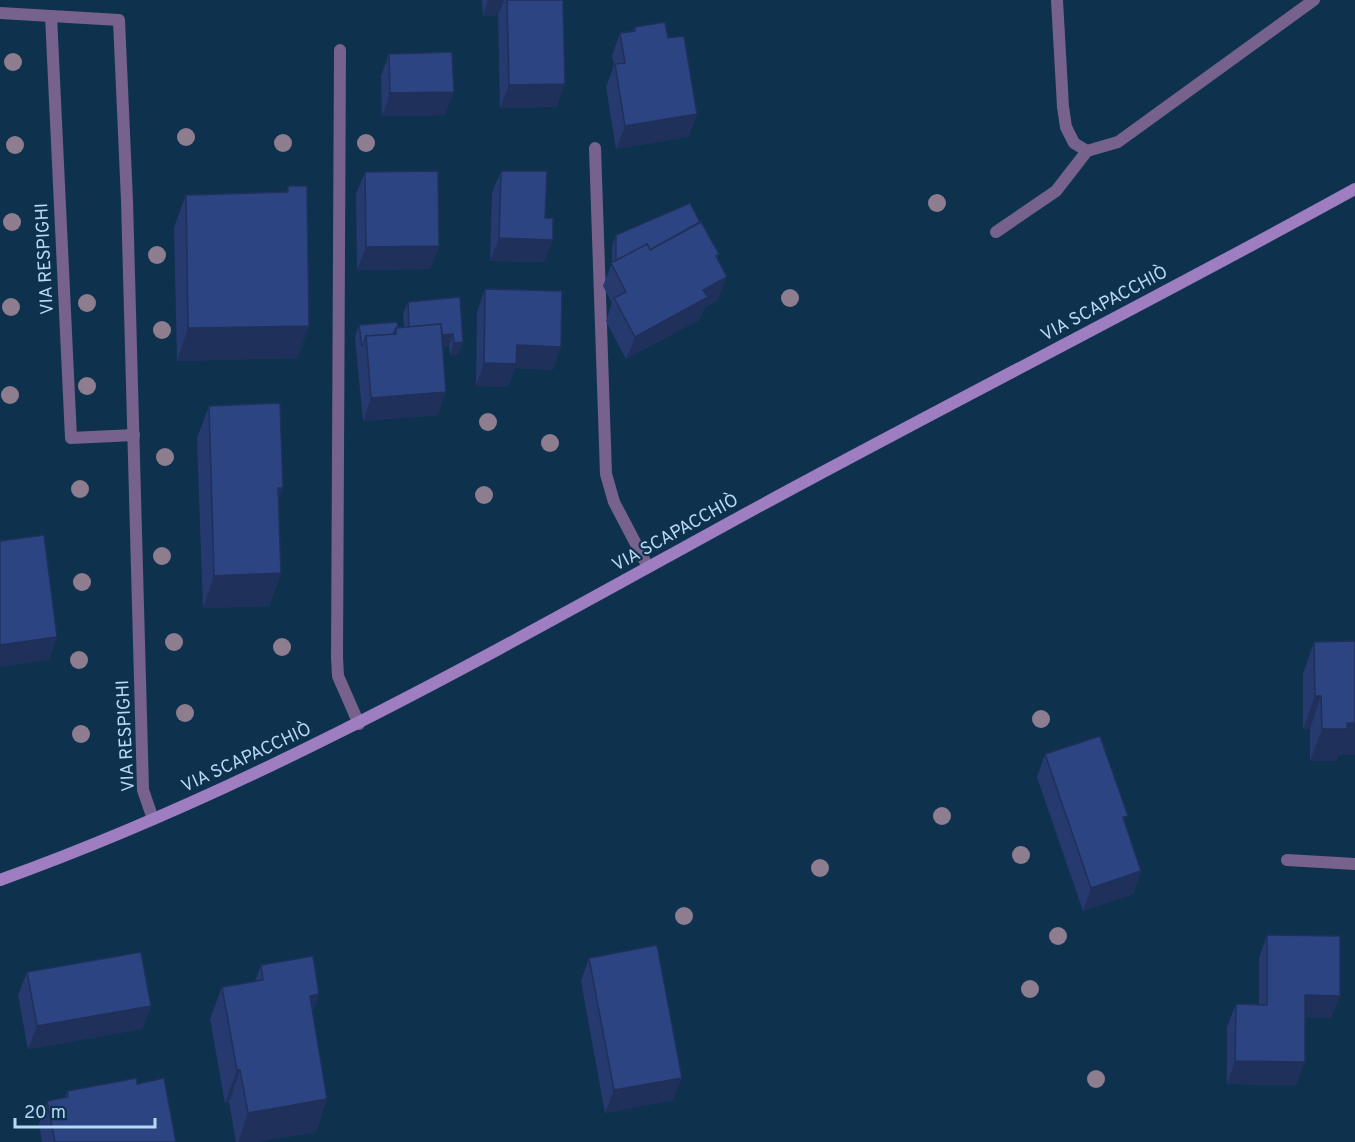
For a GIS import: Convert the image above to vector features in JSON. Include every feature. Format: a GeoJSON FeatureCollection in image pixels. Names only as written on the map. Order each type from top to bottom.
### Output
{"type":"FeatureCollection","features":[{"type":"Feature","properties":{"kind":"street"},"geometry":{"type":"LineString","coordinates":[[1057,0],[1066,127],[1074,143],[1087,151]]}},
{"type":"Feature","properties":{"kind":"street"},"geometry":{"type":"LineString","coordinates":[[996,232],[1056,191],[1087,151],[1118,142],[1314,0]]}},
{"type":"Feature","properties":{"kind":"street","name":"VIA RESPIGHI"},"geometry":{"type":"LineString","coordinates":[[0,13],[119,20],[128,213],[143,790],[153,819]]}},
{"type":"Feature","properties":{"kind":"street","name":"VIA RESPIGHI"},"geometry":{"type":"LineString","coordinates":[[51,16],[71,438],[134,435]]}},
{"type":"Feature","properties":{"kind":"street"},"geometry":{"type":"LineString","coordinates":[[340,50],[337,657],[338,676],[359,724]]}},
{"type":"Feature","properties":{"kind":"street"},"geometry":{"type":"LineString","coordinates":[[595,148],[606,474],[614,502],[648,567]]}},
{"type":"Feature","properties":{"kind":"street","name":"VIA SCAPACCHIÒ"},"geometry":{"type":"LineString","coordinates":[[0,880],[236,783],[359,724],[837,464],[1247,249],[1355,189]]}},
{"type":"Feature","properties":{"kind":"street"},"geometry":{"type":"LineString","coordinates":[[1287,860],[1355,864]]}},
{"type":"Feature","properties":{"kind":"building"},"geometry":{"type":"Polygon","coordinates":[[[507,0],[563,0],[565,84],[509,85],[507,0]]]}},
{"type":"Feature","properties":{"kind":"building"},"geometry":{"type":"Polygon","coordinates":[[[665,22],[668,38],[684,36],[697,114],[625,126],[615,64],[625,63],[620,33],[635,31],[635,27],[665,22]]]}},
{"type":"Feature","properties":{"kind":"building"},"geometry":{"type":"Polygon","coordinates":[[[452,52],[454,92],[390,93],[389,54],[452,52]]]}},
{"type":"Feature","properties":{"kind":"building"},"geometry":{"type":"Polygon","coordinates":[[[438,171],[439,246],[366,247],[365,172],[438,171]]]}},
{"type":"Feature","properties":{"kind":"building"},"geometry":{"type":"Polygon","coordinates":[[[501,171],[547,171],[545,218],[553,218],[553,240],[499,238],[501,171]]]}},
{"type":"Feature","properties":{"kind":"building"},"geometry":{"type":"Polygon","coordinates":[[[288,186],[307,186],[309,326],[188,328],[186,195],[288,192],[288,186]]]}},
{"type":"Feature","properties":{"kind":"building"},"geometry":{"type":"Polygon","coordinates":[[[690,203],[700,222],[650,250],[647,244],[616,261],[616,235],[690,203]]]}},
{"type":"Feature","properties":{"kind":"building"},"geometry":{"type":"Polygon","coordinates":[[[701,222],[719,254],[716,256],[727,277],[703,290],[708,297],[635,337],[614,298],[626,292],[611,263],[647,244],[650,250],[701,222]]]}},
{"type":"Feature","properties":{"kind":"building"},"geometry":{"type":"Polygon","coordinates":[[[485,289],[562,291],[561,347],[517,345],[516,364],[484,363],[485,289]]]}},
{"type":"Feature","properties":{"kind":"building"},"geometry":{"type":"Polygon","coordinates":[[[460,297],[463,342],[454,343],[453,334],[442,335],[441,324],[409,327],[408,302],[460,297]]]}},
{"type":"Feature","properties":{"kind":"building"},"geometry":{"type":"Polygon","coordinates":[[[397,322],[398,328],[393,335],[366,336],[362,347],[359,325],[397,322]]]}},
{"type":"Feature","properties":{"kind":"building"},"geometry":{"type":"Polygon","coordinates":[[[441,324],[446,392],[371,398],[366,336],[396,334],[396,328],[441,324]]]}},
{"type":"Feature","properties":{"kind":"building"},"geometry":{"type":"Polygon","coordinates":[[[280,403],[283,488],[278,488],[281,573],[214,576],[209,406],[280,403]]]}},
{"type":"Feature","properties":{"kind":"building"},"geometry":{"type":"Polygon","coordinates":[[[44,535],[57,637],[0,645],[0,541],[44,535]]]}},
{"type":"Feature","properties":{"kind":"building"},"geometry":{"type":"Polygon","coordinates":[[[1355,641],[1355,723],[1347,723],[1347,729],[1322,729],[1321,696],[1315,696],[1314,642],[1355,641]]]}},
{"type":"Feature","properties":{"kind":"building"},"geometry":{"type":"Polygon","coordinates":[[[1100,736],[1128,816],[1123,817],[1141,871],[1091,888],[1045,754],[1100,736]]]}},
{"type":"Feature","properties":{"kind":"building"},"geometry":{"type":"Polygon","coordinates":[[[1267,935],[1340,936],[1340,996],[1305,995],[1305,1062],[1235,1061],[1236,1004],[1267,1005],[1267,935]]]}},
{"type":"Feature","properties":{"kind":"building"},"geometry":{"type":"Polygon","coordinates":[[[657,945],[682,1078],[614,1090],[589,958],[657,945]]]}},
{"type":"Feature","properties":{"kind":"building"},"geometry":{"type":"Polygon","coordinates":[[[141,952],[151,1006],[37,1026],[27,972],[141,952]]]}},
{"type":"Feature","properties":{"kind":"building"},"geometry":{"type":"Polygon","coordinates":[[[313,956],[319,994],[310,996],[327,1099],[248,1113],[240,1070],[237,1070],[222,987],[263,980],[261,965],[313,956]]]}},
{"type":"Feature","properties":{"kind":"building"},"geometry":{"type":"Polygon","coordinates":[[[137,1078],[137,1084],[164,1078],[176,1142],[55,1142],[47,1101],[68,1097],[67,1091],[137,1078]]]}}]}
